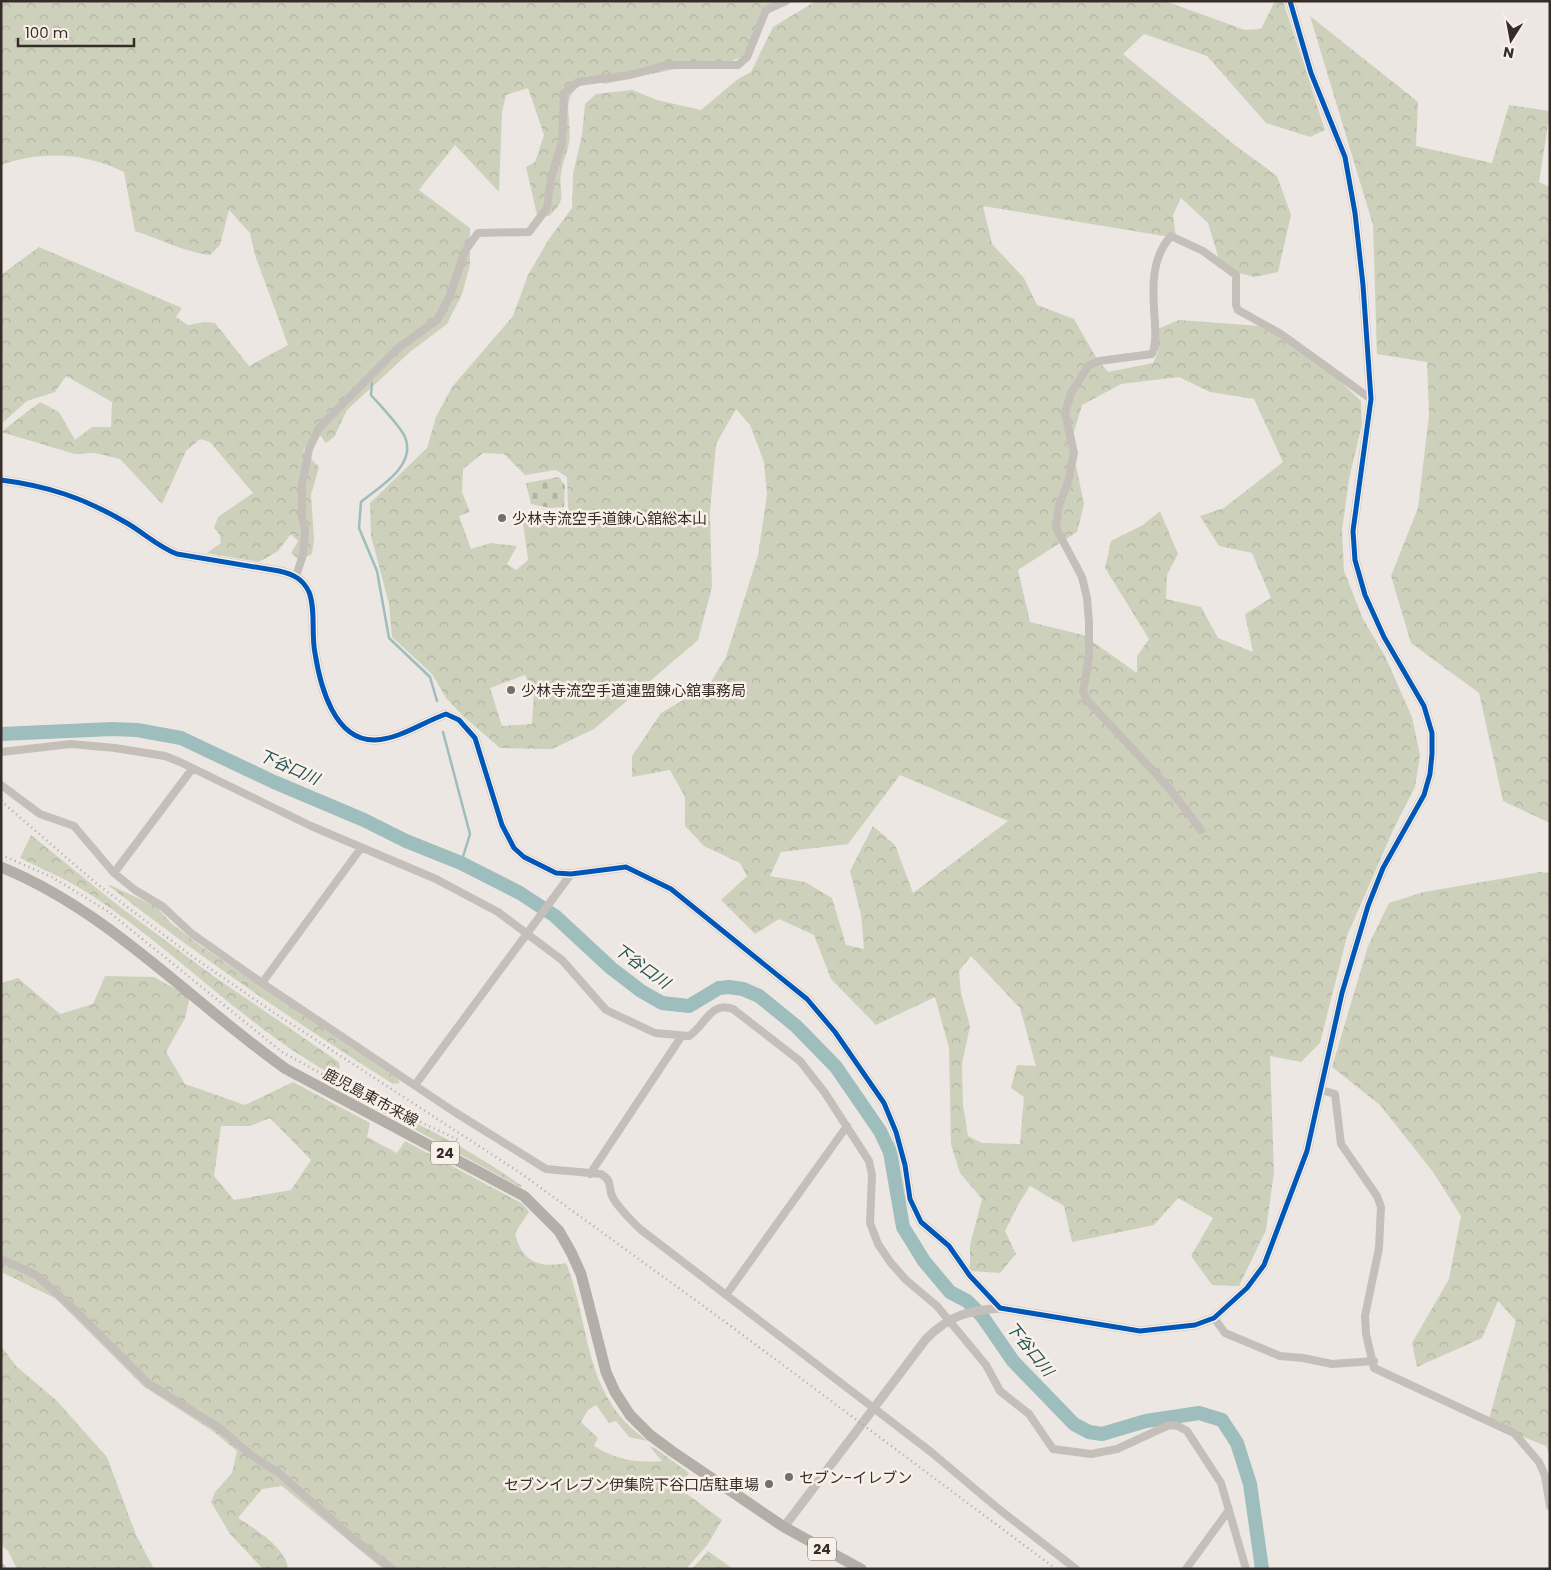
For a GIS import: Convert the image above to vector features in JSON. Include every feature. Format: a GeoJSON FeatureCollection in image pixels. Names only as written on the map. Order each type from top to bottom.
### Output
{"type":"FeatureCollection","features":[{"type":"Feature","properties":{"kind":"main road","name":"鹿児島東市来線"},"geometry":{"type":"LineString","coordinates":[[1,867],[55,893],[93,916],[256,1048],[286,1069],[524,1196],[559,1232],[571,1252],[581,1274],[606,1372],[615,1392],[630,1415],[650,1435],[784,1528],[861,1569]]}},
{"type":"Feature","properties":{"kind":"street"},"geometry":{"type":"LineString","coordinates":[[296,576],[303,555],[305,530],[302,516],[302,485],[309,449],[319,428],[397,349],[437,320],[449,298],[464,251],[478,233],[529,232],[541,218],[547,208],[551,178],[562,143],[564,93],[578,82],[630,75],[666,66],[738,65],[747,57],[766,10],[786,1]]}},
{"type":"Feature","properties":{"kind":"street"},"geometry":{"type":"LineString","coordinates":[[784,1528],[926,1339],[947,1320],[974,1310],[1000,1308],[1140,1331],[1195,1325],[1214,1318],[1247,1288],[1264,1265],[1308,1151],[1342,993],[1368,906],[1383,868],[1424,794],[1430,774],[1432,733],[1424,706],[1384,637],[1365,595],[1356,560],[1353,531],[1371,399],[1363,286],[1354,213],[1344,157],[1311,73],[1290,1]]}},
{"type":"Feature","properties":{"kind":"street"},"geometry":{"type":"LineString","coordinates":[[1201,830],[1169,788],[1135,750],[1092,708],[1083,692],[1089,657],[1087,598],[1082,577],[1056,528],[1059,505],[1068,482],[1074,453],[1065,413],[1066,403],[1090,365],[1099,361],[1152,354],[1156,340],[1152,285],[1155,268],[1166,241],[1171,236],[1203,251],[1236,275],[1236,305],[1238,310],[1281,334],[1371,399]]}},
{"type":"Feature","properties":{"kind":"street"},"geometry":{"type":"LineString","coordinates":[[1,480],[41,486],[64,492],[112,514],[166,550],[177,554],[280,571],[296,576],[303,582],[311,598],[314,653],[328,700],[343,726],[359,739],[375,740],[392,738],[428,720],[446,714],[459,720],[475,738],[502,825],[514,848],[524,857],[556,873],[571,874],[626,867],[647,876],[671,889],[807,999],[835,1032],[884,1103],[905,1165],[910,1199],[921,1222],[949,1246],[970,1276],[1000,1308]]}},
{"type":"Feature","properties":{"kind":"street"},"geometry":{"type":"LineString","coordinates":[[1,752],[71,744],[116,748],[165,756],[361,848],[436,879],[498,912],[562,960],[606,1010],[655,1033],[681,1037],[693,1033],[713,1010],[720,1006],[733,1009],[800,1060],[869,1161],[872,1175],[870,1223],[878,1244],[901,1274],[937,1306],[986,1365],[1000,1391],[1029,1414],[1053,1449],[1091,1454],[1100,1453],[1117,1449],[1169,1425],[1178,1426],[1186,1431],[1221,1483],[1246,1569]]}},
{"type":"Feature","properties":{"kind":"street"},"geometry":{"type":"LineString","coordinates":[[114,873],[192,769]]}},
{"type":"Feature","properties":{"kind":"street"},"geometry":{"type":"LineString","coordinates":[[1,785],[40,814],[74,826],[114,873],[135,890],[162,906],[191,933],[262,983],[415,1085],[546,1169],[601,1174],[606,1177],[610,1182],[611,1196],[622,1211],[640,1229],[873,1408],[1076,1569]]}},
{"type":"Feature","properties":{"kind":"street"},"geometry":{"type":"LineString","coordinates":[[262,983],[361,848]]}},
{"type":"Feature","properties":{"kind":"street"},"geometry":{"type":"LineString","coordinates":[[415,1085],[571,874]]}},
{"type":"Feature","properties":{"kind":"street"},"geometry":{"type":"LineString","coordinates":[[590,1174],[594,1165],[681,1037]]}},
{"type":"Feature","properties":{"kind":"street"},"geometry":{"type":"LineString","coordinates":[[1321,1090],[1335,1094],[1341,1144],[1377,1196],[1381,1207],[1379,1248],[1366,1316],[1366,1334],[1374,1361],[1374,1368],[1514,1433],[1539,1462],[1545,1476],[1550,1506]]}},
{"type":"Feature","properties":{"kind":"street"},"geometry":{"type":"LineString","coordinates":[[726,1295],[846,1126]]}},
{"type":"Feature","properties":{"kind":"street"},"geometry":{"type":"LineString","coordinates":[[1,1259],[36,1275],[74,1309],[149,1384],[221,1429],[250,1454],[279,1473],[356,1541],[392,1569]]}},
{"type":"Feature","properties":{"kind":"street"},"geometry":{"type":"LineString","coordinates":[[1214,1318],[1224,1333],[1250,1346],[1280,1356],[1332,1364],[1374,1361]]}},
{"type":"Feature","properties":{"kind":"street"},"geometry":{"type":"LineString","coordinates":[[1186,1569],[1229,1510]]}},
{"type":"Feature","properties":{"kind":"green space"},"geometry":{"type":"Polygon","coordinates":[[[1,1],[797,1],[778,5],[765,17],[744,56],[726,63],[689,66],[605,84],[590,79],[573,92],[568,106],[570,132],[560,181],[561,200],[549,216],[537,215],[526,167],[535,162],[544,135],[528,88],[506,95],[502,112],[499,192],[455,145],[419,190],[470,228],[470,265],[462,294],[447,324],[410,352],[347,410],[334,437],[326,443],[315,429],[303,451],[319,467],[311,495],[314,539],[312,554],[300,560],[291,553],[298,541],[291,534],[278,551],[259,562],[207,553],[221,543],[220,535],[214,528],[218,517],[253,493],[210,442],[200,439],[186,451],[162,504],[120,459],[95,453],[75,454],[1,432],[40,402],[59,412],[75,440],[92,427],[111,427],[112,402],[66,376],[55,392],[27,401],[1,424],[1,275],[39,247],[182,308],[176,317],[188,325],[205,322],[215,323],[249,366],[288,345],[255,255],[250,233],[229,210],[220,245],[210,255],[181,248],[135,231],[124,172],[95,161],[64,156],[33,157],[1,165],[1,1]]]}},
{"type":"Feature","properties":{"kind":"green space"},"geometry":{"type":"Polygon","coordinates":[[[816,1],[1165,1],[1245,30],[1261,29],[1275,1],[1283,1],[1325,130],[1310,137],[1266,123],[1207,56],[1144,34],[1123,54],[1236,146],[1277,176],[1291,215],[1278,272],[1255,277],[1222,269],[1208,223],[1181,198],[1173,215],[1176,238],[983,206],[992,244],[1024,278],[1037,305],[1074,319],[1097,359],[1108,372],[1153,363],[1158,352],[1155,330],[1179,320],[1260,326],[1321,363],[1361,401],[1362,424],[1349,479],[1342,530],[1344,571],[1363,619],[1385,656],[1412,717],[1420,755],[1415,787],[1394,828],[1347,936],[1320,1043],[1301,1062],[1270,1056],[1274,1172],[1266,1230],[1239,1286],[1212,1285],[1191,1256],[1213,1218],[1178,1198],[1154,1225],[1072,1242],[1064,1206],[1030,1186],[1005,1231],[1016,1254],[1000,1273],[970,1271],[970,1245],[982,1199],[960,1173],[951,1145],[949,1048],[935,997],[876,1025],[831,979],[814,935],[779,919],[755,934],[721,900],[747,876],[740,863],[704,846],[685,826],[685,797],[670,770],[632,777],[632,756],[661,713],[709,685],[726,657],[758,555],[767,495],[764,462],[750,425],[736,409],[716,444],[710,512],[712,587],[698,640],[594,729],[552,749],[500,748],[463,716],[446,698],[432,674],[392,637],[389,604],[371,536],[370,503],[427,448],[436,417],[452,387],[513,316],[528,275],[549,239],[572,208],[573,174],[582,135],[585,104],[596,94],[632,90],[657,100],[701,110],[738,79],[751,72],[773,27],[816,1]],[[1179,377],[1121,384],[1082,405],[1071,442],[1084,504],[1077,532],[1018,570],[1030,622],[1083,635],[1137,673],[1137,656],[1149,639],[1105,568],[1111,541],[1143,525],[1160,511],[1178,554],[1167,575],[1166,599],[1201,607],[1218,638],[1253,652],[1245,614],[1271,598],[1252,553],[1219,546],[1200,516],[1224,508],[1283,462],[1254,399],[1210,392],[1179,377]],[[483,453],[463,469],[462,492],[470,512],[459,516],[471,549],[491,543],[517,546],[507,564],[516,570],[528,560],[522,515],[568,510],[567,477],[556,470],[525,475],[504,454],[483,453]],[[525,675],[490,688],[502,726],[532,724],[534,694],[525,675]],[[900,775],[848,844],[781,852],[770,876],[805,882],[832,898],[846,945],[864,949],[861,914],[850,871],[873,826],[895,845],[913,893],[1008,821],[900,775]],[[971,956],[959,971],[961,993],[970,1026],[962,1064],[963,1105],[968,1136],[982,1143],[1020,1144],[1024,1097],[1011,1088],[1017,1065],[1036,1066],[1020,1008],[971,956]]]}},
{"type":"Feature","properties":{"kind":"green space"},"geometry":{"type":"Polygon","coordinates":[[[1310,16],[1418,102],[1416,146],[1492,163],[1509,105],[1550,111],[1539,182],[1550,187],[1550,823],[1503,801],[1479,693],[1411,643],[1391,576],[1418,508],[1429,415],[1427,362],[1377,354],[1373,225],[1310,16]]]}},
{"type":"Feature","properties":{"kind":"green space"},"geometry":{"type":"Polygon","coordinates":[[[559,477],[565,486],[564,507],[550,508],[531,504],[526,483],[559,477]]]}},
{"type":"Feature","properties":{"kind":"green space"},"geometry":{"type":"Polygon","coordinates":[[[31,835],[115,903],[212,975],[339,1062],[340,1067],[335,1074],[331,1074],[298,1054],[267,1032],[119,914],[80,888],[20,858],[31,835]]]}},
{"type":"Feature","properties":{"kind":"green space"},"geometry":{"type":"Polygon","coordinates":[[[1540,872],[1550,873],[1550,1456],[1546,1446],[1488,1423],[1516,1321],[1498,1301],[1482,1338],[1417,1367],[1412,1343],[1449,1279],[1461,1216],[1433,1172],[1380,1105],[1332,1067],[1368,946],[1389,903],[1424,892],[1540,872]]]}},
{"type":"Feature","properties":{"kind":"green space"},"geometry":{"type":"Polygon","coordinates":[[[110,885],[157,907],[171,923],[201,946],[398,1079],[400,1083],[393,1084],[284,1013],[213,964],[110,885]]]}},
{"type":"Feature","properties":{"kind":"green space"},"geometry":{"type":"Polygon","coordinates":[[[105,976],[154,977],[190,997],[185,1018],[166,1052],[185,1084],[245,1105],[293,1082],[370,1123],[367,1137],[397,1153],[405,1141],[523,1204],[529,1212],[515,1233],[518,1243],[527,1256],[540,1264],[556,1265],[566,1263],[574,1287],[592,1360],[600,1382],[611,1403],[627,1423],[648,1441],[629,1437],[616,1421],[609,1423],[596,1405],[588,1410],[581,1422],[598,1438],[594,1446],[611,1455],[627,1460],[662,1461],[650,1447],[655,1448],[689,1473],[679,1488],[722,1520],[708,1544],[686,1569],[383,1569],[282,1486],[262,1489],[238,1518],[261,1533],[276,1546],[282,1553],[288,1569],[263,1569],[230,1534],[211,1502],[215,1492],[232,1473],[237,1451],[214,1432],[143,1386],[55,1298],[1,1272],[1,983],[18,978],[60,1014],[93,1004],[105,976]],[[270,1118],[250,1126],[221,1126],[214,1176],[234,1200],[291,1190],[311,1160],[270,1118]]]}},
{"type":"Feature","properties":{"kind":"green space"},"geometry":{"type":"Polygon","coordinates":[[[377,1106],[416,1123],[452,1142],[522,1186],[520,1187],[377,1109],[377,1106]]]}},
{"type":"Feature","properties":{"kind":"green space"},"geometry":{"type":"Polygon","coordinates":[[[1,1346],[16,1366],[57,1401],[107,1457],[136,1535],[154,1569],[17,1569],[8,1551],[1,1545],[1,1346]]]}},
{"type":"Feature","properties":{"kind":"green space"},"geometry":{"type":"Polygon","coordinates":[[[708,1551],[733,1569],[692,1569],[708,1551]]]}},
{"type":"Feature","properties":{"kind":"waterway"},"geometry":{"type":"LineString","coordinates":[[372,383],[371,395],[399,427],[405,437],[407,448],[406,457],[394,475],[361,502],[359,528],[377,571],[389,638],[430,677],[437,701]]}},
{"type":"Feature","properties":{"kind":"waterway","name":"下谷口川"},"geometry":{"type":"LineString","coordinates":[[1,734],[112,729],[137,730],[181,738],[274,782],[364,820],[406,841],[461,863],[520,893],[555,916],[611,968],[641,991],[662,1003],[689,1006],[719,988],[729,987],[743,989],[759,996],[796,1026],[836,1067],[880,1131],[890,1152],[903,1227],[924,1261],[950,1292],[967,1301],[982,1316],[1013,1361],[1074,1424],[1089,1432],[1102,1434],[1146,1421],[1199,1413],[1222,1420],[1237,1443],[1250,1484],[1262,1569]]}},
{"type":"Feature","properties":{"kind":"waterway"},"geometry":{"type":"LineString","coordinates":[[443,732],[470,834],[461,863]]}},
{"type":"Feature","properties":{"kind":"railway"},"geometry":{"type":"LineString","coordinates":[[1,801],[97,884],[193,957],[273,1012],[519,1172],[724,1321],[1056,1569]]}},
{"type":"Feature","properties":{"kind":"railway"},"geometry":{"type":"LineString","coordinates":[[1,855],[52,877],[109,912],[282,1052],[346,1087],[461,1141]]}},
{"type":"Feature","properties":{"kind":"cycle path"},"geometry":{"type":"LineString","coordinates":[[1,480],[65,494],[95,506],[177,554],[279,571],[297,578],[307,587],[311,599],[314,646],[325,695],[339,721],[349,731],[361,738],[375,740],[393,737],[446,714],[459,720],[475,738],[502,825],[514,848],[524,857],[556,873],[571,874],[626,867],[671,889],[807,999],[835,1032],[884,1103],[896,1132],[905,1165],[910,1199],[921,1222],[949,1246],[970,1276],[1000,1308],[1140,1331],[1195,1325],[1214,1318],[1247,1288],[1264,1265],[1307,1151],[1342,993],[1368,906],[1383,868],[1424,795],[1430,774],[1432,754],[1432,733],[1424,706],[1384,637],[1365,595],[1355,560],[1353,531],[1371,399],[1363,285],[1355,213],[1345,157],[1311,73],[1290,1]]}},
{"type":"Feature","properties":{"kind":"place","name":"少林寺流空手道錬心舘総本山"},"geometry":{"type":"Point","coordinates":[502,518]}},
{"type":"Feature","properties":{"kind":"place","name":"少林寺流空手道連盟錬心舘事務局"},"geometry":{"type":"Point","coordinates":[511,690]}},
{"type":"Feature","properties":{"kind":"place","name":"セブン-イレブン"},"geometry":{"type":"Point","coordinates":[789,1477]}},
{"type":"Feature","properties":{"kind":"place","name":"セブンイレブン伊集院下谷口店駐車場"},"geometry":{"type":"Point","coordinates":[769,1484]}}]}
